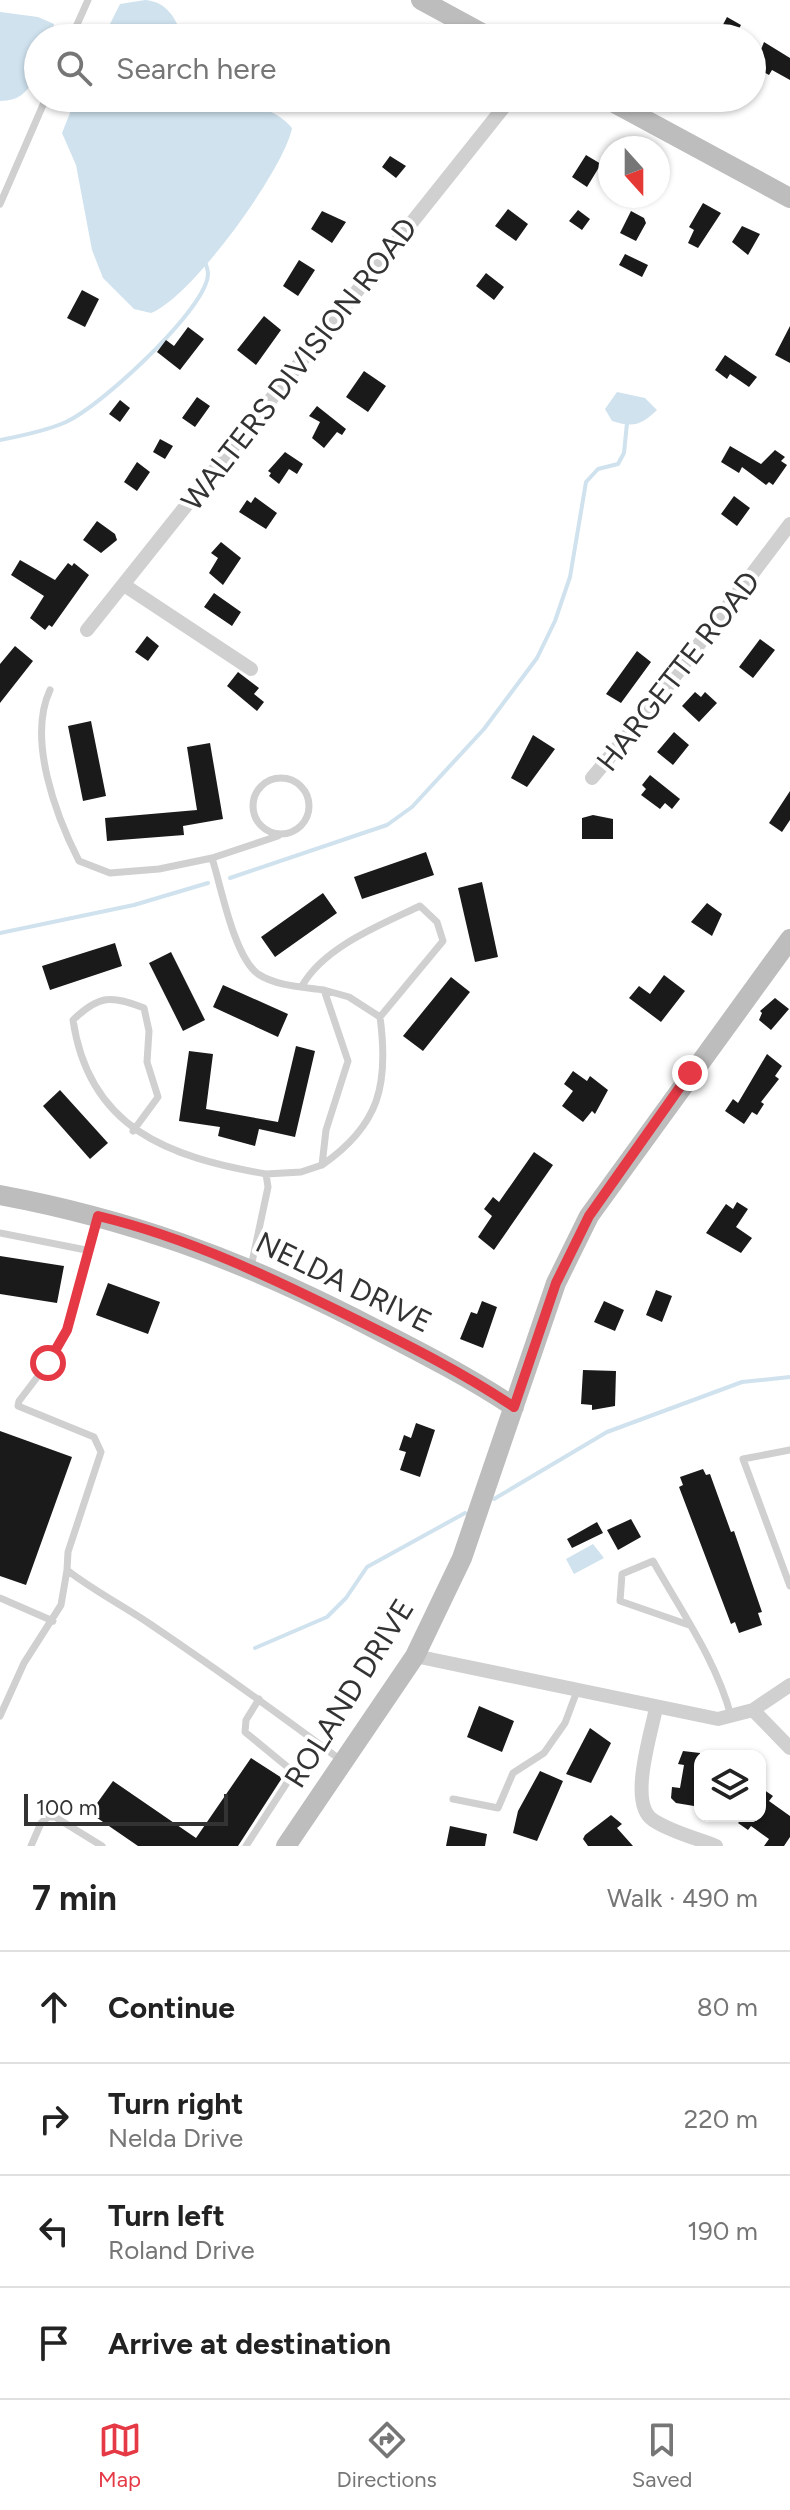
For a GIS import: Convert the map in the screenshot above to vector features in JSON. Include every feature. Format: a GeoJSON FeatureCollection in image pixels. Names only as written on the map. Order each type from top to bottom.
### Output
{"type":"FeatureCollection","features":[{"type":"Feature","properties":{"kind":"street"},"geometry":{"type":"LineString","coordinates":[[421,0],[465,24]]}},
{"type":"Feature","properties":{"kind":"street","name":"WALTERS DIVISION ROAD"},"geometry":{"type":"LineString","coordinates":[[87,630],[500,112]]}},
{"type":"Feature","properties":{"kind":"street"},"geometry":{"type":"LineString","coordinates":[[631,112],[790,198]]}},
{"type":"Feature","properties":{"kind":"street","name":"HARGETTE ROAD"},"geometry":{"type":"LineString","coordinates":[[592,778],[653,705],[790,524]]}},
{"type":"Feature","properties":{"kind":"street"},"geometry":{"type":"LineString","coordinates":[[124,585],[251,669]]}},
{"type":"Feature","properties":{"kind":"street","name":"ROLAND DRIVE"},"geometry":{"type":"LineString","coordinates":[[286,1846],[415,1656],[462,1558],[556,1283],[589,1216],[790,939]]}},
{"type":"Feature","properties":{"kind":"street","name":"NELDA DRIVE"},"geometry":{"type":"LineString","coordinates":[[0,1195],[98,1216],[160,1234],[251,1267],[411,1345],[514,1407]]}},
{"type":"Feature","properties":{"kind":"street"},"geometry":{"type":"LineString","coordinates":[[415,1656],[718,1719],[753,1710],[790,1685]]}},
{"type":"Feature","properties":{"kind":"street"},"geometry":{"type":"LineString","coordinates":[[656,1708],[640,1794],[642,1809],[652,1820],[716,1846]]}},
{"type":"Feature","properties":{"kind":"street"},"geometry":{"type":"LineString","coordinates":[[753,1710],[790,1748]]}},
{"type":"Feature","properties":{"kind":"lane"},"geometry":{"type":"LineString","coordinates":[[77,24],[88,0]]}},
{"type":"Feature","properties":{"kind":"lane"},"geometry":{"type":"LineString","coordinates":[[0,204],[40,112]]}},
{"type":"Feature","properties":{"kind":"lane"},"geometry":{"type":"LineString","coordinates":[[50,690],[42,706],[50,791],[62,828],[79,861],[110,873],[159,869],[212,858],[290,833],[304,823],[310,806],[298,783],[281,778],[263,785],[257,793],[254,811],[263,828],[281,835]]}},
{"type":"Feature","properties":{"kind":"lane"},"geometry":{"type":"LineString","coordinates":[[212,858],[242,953],[256,973],[274,982],[349,997],[380,1017]]}},
{"type":"Feature","properties":{"kind":"lane"},"geometry":{"type":"LineString","coordinates":[[133,1131],[158,1097],[147,1062],[149,1031],[144,1008],[116,997],[89,1004],[73,1020],[77,1051],[103,1096],[133,1131],[171,1150],[210,1164],[266,1174],[301,1172],[322,1165],[355,1138],[370,1119],[381,1089],[385,1054],[380,1017],[443,941],[437,922],[420,906],[371,930],[312,968],[302,986]]}},
{"type":"Feature","properties":{"kind":"lane"},"geometry":{"type":"LineString","coordinates":[[322,1165],[326,1130],[348,1061],[324,990]]}},
{"type":"Feature","properties":{"kind":"lane"},"geometry":{"type":"LineString","coordinates":[[251,1267],[268,1187],[266,1174]]}},
{"type":"Feature","properties":{"kind":"lane"},"geometry":{"type":"LineString","coordinates":[[0,1716],[24,1663],[61,1605],[68,1552],[101,1452],[94,1437],[18,1406],[67,1330],[86,1250],[98,1216]]}},
{"type":"Feature","properties":{"kind":"lane"},"geometry":{"type":"LineString","coordinates":[[0,1233],[86,1250]]}},
{"type":"Feature","properties":{"kind":"lane"},"geometry":{"type":"LineString","coordinates":[[790,1450],[743,1459],[790,1586]]}},
{"type":"Feature","properties":{"kind":"lane"},"geometry":{"type":"LineString","coordinates":[[689,1625],[620,1601],[622,1574],[653,1561],[689,1625],[722,1684],[731,1716]]}},
{"type":"Feature","properties":{"kind":"lane"},"geometry":{"type":"LineString","coordinates":[[67,1570],[100,1596],[132,1611],[259,1699],[344,1763]]}},
{"type":"Feature","properties":{"kind":"lane"},"geometry":{"type":"LineString","coordinates":[[0,1598],[53,1621]]}},
{"type":"Feature","properties":{"kind":"lane"},"geometry":{"type":"LineString","coordinates":[[453,1799],[498,1808],[513,1773],[544,1753],[565,1723],[577,1691]]}},
{"type":"Feature","properties":{"kind":"lane"},"geometry":{"type":"LineString","coordinates":[[246,1846],[292,1775],[290,1769],[248,1736],[246,1720],[259,1699]]}},
{"type":"Feature","properties":{"kind":"lane"},"geometry":{"type":"LineString","coordinates":[[31,1846],[41,1823],[48,1817],[55,1817],[102,1846]]}},
{"type":"Feature","properties":{"kind":"water"},"geometry":{"type":"Polygon","coordinates":[[[153,1],[165,8],[177,24],[110,24],[120,4],[153,1]]]}},
{"type":"Feature","properties":{"kind":"water"},"geometry":{"type":"Polygon","coordinates":[[[0,12],[38,17],[54,24],[24,24],[24,92],[0,101],[0,12]]]}},
{"type":"Feature","properties":{"kind":"water"},"geometry":{"type":"Polygon","coordinates":[[[70,112],[270,112],[292,128],[272,173],[234,231],[189,284],[151,313],[134,309],[103,278],[92,250],[76,165],[62,133],[70,112]]]}},
{"type":"Feature","properties":{"kind":"water"},"geometry":{"type":"Polygon","coordinates":[[[617,392],[645,398],[657,410],[637,424],[612,421],[605,409],[617,392]]]}},
{"type":"Feature","properties":{"kind":"water"},"geometry":{"type":"Polygon","coordinates":[[[593,1544],[604,1558],[574,1574],[566,1559],[593,1544]]]}},
{"type":"Feature","properties":{"kind":"building"},"geometry":{"type":"Polygon","coordinates":[[[727,17],[739,24],[723,24],[727,17]]]}},
{"type":"Feature","properties":{"kind":"building"},"geometry":{"type":"Polygon","coordinates":[[[766,43],[790,58],[790,80],[772,70],[769,75],[766,73],[766,43]]]}},
{"type":"Feature","properties":{"kind":"building"},"geometry":{"type":"Polygon","coordinates":[[[586,155],[598,162],[598,169],[587,187],[572,177],[586,155]]]}},
{"type":"Feature","properties":{"kind":"building"},"geometry":{"type":"Polygon","coordinates":[[[390,156],[406,166],[396,178],[382,167],[390,156]]]}},
{"type":"Feature","properties":{"kind":"building"},"geometry":{"type":"Polygon","coordinates":[[[703,203],[721,213],[698,248],[688,243],[694,230],[689,227],[703,203]]]}},
{"type":"Feature","properties":{"kind":"building"},"geometry":{"type":"Polygon","coordinates":[[[508,209],[528,224],[516,241],[495,226],[508,209]]]}},
{"type":"Feature","properties":{"kind":"building"},"geometry":{"type":"Polygon","coordinates":[[[578,210],[590,219],[582,230],[569,221],[578,210]]]}},
{"type":"Feature","properties":{"kind":"building"},"geometry":{"type":"Polygon","coordinates":[[[322,211],[346,222],[332,243],[311,229],[322,211]]]}},
{"type":"Feature","properties":{"kind":"building"},"geometry":{"type":"Polygon","coordinates":[[[631,211],[644,218],[646,223],[636,241],[620,233],[631,211]]]}},
{"type":"Feature","properties":{"kind":"building"},"geometry":{"type":"Polygon","coordinates":[[[742,226],[760,234],[748,255],[732,242],[742,226]]]}},
{"type":"Feature","properties":{"kind":"building"},"geometry":{"type":"Polygon","coordinates":[[[625,254],[648,265],[642,277],[619,265],[625,254]]]}},
{"type":"Feature","properties":{"kind":"building"},"geometry":{"type":"Polygon","coordinates":[[[299,260],[315,270],[298,296],[283,286],[299,260]]]}},
{"type":"Feature","properties":{"kind":"building"},"geometry":{"type":"Polygon","coordinates":[[[486,273],[504,287],[494,300],[476,286],[486,273]]]}},
{"type":"Feature","properties":{"kind":"building"},"geometry":{"type":"Polygon","coordinates":[[[82,290],[99,299],[85,327],[67,318],[82,290]]]}},
{"type":"Feature","properties":{"kind":"building"},"geometry":{"type":"Polygon","coordinates":[[[264,316],[281,330],[256,365],[237,350],[264,316]]]}},
{"type":"Feature","properties":{"kind":"building"},"geometry":{"type":"Polygon","coordinates":[[[790,326],[790,363],[775,355],[790,326]]]}},
{"type":"Feature","properties":{"kind":"building"},"geometry":{"type":"Polygon","coordinates":[[[188,327],[204,339],[180,370],[157,352],[166,340],[174,346],[188,327]]]}},
{"type":"Feature","properties":{"kind":"building"},"geometry":{"type":"Polygon","coordinates":[[[725,355],[757,377],[749,387],[730,374],[727,379],[715,370],[725,355]]]}},
{"type":"Feature","properties":{"kind":"building"},"geometry":{"type":"Polygon","coordinates":[[[364,371],[386,386],[368,412],[346,397],[364,371]]]}},
{"type":"Feature","properties":{"kind":"building"},"geometry":{"type":"Polygon","coordinates":[[[197,397],[210,406],[195,427],[182,418],[197,397]]]}},
{"type":"Feature","properties":{"kind":"building"},"geometry":{"type":"Polygon","coordinates":[[[120,400],[130,408],[120,422],[109,414],[120,400]]]}},
{"type":"Feature","properties":{"kind":"building"},"geometry":{"type":"Polygon","coordinates":[[[317,406],[346,429],[342,435],[337,432],[324,448],[312,438],[320,422],[309,416],[317,406]]]}},
{"type":"Feature","properties":{"kind":"building"},"geometry":{"type":"Polygon","coordinates":[[[160,439],[173,446],[165,459],[153,452],[160,439]]]}},
{"type":"Feature","properties":{"kind":"building"},"geometry":{"type":"Polygon","coordinates":[[[730,446],[761,464],[775,450],[785,457],[781,461],[787,465],[773,485],[769,482],[766,485],[742,467],[739,473],[721,462],[730,446]]]}},
{"type":"Feature","properties":{"kind":"building"},"geometry":{"type":"Polygon","coordinates":[[[285,452],[303,464],[297,474],[289,469],[279,484],[269,476],[271,473],[268,471],[285,452]]]}},
{"type":"Feature","properties":{"kind":"building"},"geometry":{"type":"Polygon","coordinates":[[[137,462],[150,472],[137,491],[124,482],[137,462]]]}},
{"type":"Feature","properties":{"kind":"building"},"geometry":{"type":"Polygon","coordinates":[[[734,496],[750,508],[737,526],[721,514],[734,496]]]}},
{"type":"Feature","properties":{"kind":"building"},"geometry":{"type":"Polygon","coordinates":[[[255,497],[277,513],[266,529],[239,512],[247,500],[251,503],[255,497]]]}},
{"type":"Feature","properties":{"kind":"building"},"geometry":{"type":"Polygon","coordinates":[[[97,521],[115,534],[117,540],[101,553],[83,540],[97,521]]]}},
{"type":"Feature","properties":{"kind":"building"},"geometry":{"type":"Polygon","coordinates":[[[221,542],[241,558],[223,585],[209,573],[218,558],[211,553],[221,542]]]}},
{"type":"Feature","properties":{"kind":"building"},"geometry":{"type":"Polygon","coordinates":[[[20,560],[55,580],[68,563],[72,566],[74,563],[89,575],[52,627],[49,625],[45,630],[30,618],[44,596],[11,575],[20,560]]]}},
{"type":"Feature","properties":{"kind":"building"},"geometry":{"type":"Polygon","coordinates":[[[214,593],[241,612],[232,626],[204,607],[214,593]]]}},
{"type":"Feature","properties":{"kind":"building"},"geometry":{"type":"Polygon","coordinates":[[[147,636],[159,646],[148,661],[135,652],[147,636]]]}},
{"type":"Feature","properties":{"kind":"building"},"geometry":{"type":"Polygon","coordinates":[[[760,639],[775,650],[753,678],[739,667],[760,639]]]}},
{"type":"Feature","properties":{"kind":"building"},"geometry":{"type":"Polygon","coordinates":[[[15,646],[33,661],[0,703],[0,664],[15,646]]]}},
{"type":"Feature","properties":{"kind":"building"},"geometry":{"type":"Polygon","coordinates":[[[637,651],[651,662],[621,703],[606,694],[637,651]]]}},
{"type":"Feature","properties":{"kind":"building"},"geometry":{"type":"Polygon","coordinates":[[[238,672],[259,688],[254,694],[264,702],[257,711],[227,686],[238,672]]]}},
{"type":"Feature","properties":{"kind":"building"},"geometry":{"type":"Polygon","coordinates":[[[695,692],[701,697],[705,692],[717,703],[699,722],[682,706],[695,692]]]}},
{"type":"Feature","properties":{"kind":"building"},"geometry":{"type":"Polygon","coordinates":[[[91,721],[106,796],[83,801],[68,726],[91,721]]]}},
{"type":"Feature","properties":{"kind":"building"},"geometry":{"type":"Polygon","coordinates":[[[674,732],[689,745],[673,765],[657,752],[674,732]]]}},
{"type":"Feature","properties":{"kind":"building"},"geometry":{"type":"Polygon","coordinates":[[[533,735],[555,749],[527,787],[511,778],[533,735]]]}},
{"type":"Feature","properties":{"kind":"building"},"geometry":{"type":"Polygon","coordinates":[[[210,743],[223,819],[183,826],[184,835],[107,841],[105,818],[197,810],[187,747],[210,743]]]}},
{"type":"Feature","properties":{"kind":"building"},"geometry":{"type":"Polygon","coordinates":[[[650,775],[680,799],[672,809],[665,803],[660,809],[641,795],[646,789],[642,785],[650,775]]]}},
{"type":"Feature","properties":{"kind":"building"},"geometry":{"type":"Polygon","coordinates":[[[790,791],[790,820],[782,832],[769,823],[790,791]]]}},
{"type":"Feature","properties":{"kind":"building"},"geometry":{"type":"Polygon","coordinates":[[[593,815],[613,819],[613,839],[582,839],[582,818],[593,815]]]}},
{"type":"Feature","properties":{"kind":"building"},"geometry":{"type":"Polygon","coordinates":[[[426,852],[434,875],[362,899],[354,877],[426,852]]]}},
{"type":"Feature","properties":{"kind":"building"},"geometry":{"type":"Polygon","coordinates":[[[482,882],[498,957],[475,962],[458,888],[482,882]]]}},
{"type":"Feature","properties":{"kind":"building"},"geometry":{"type":"Polygon","coordinates":[[[323,893],[337,913],[275,957],[261,937],[323,893]]]}},
{"type":"Feature","properties":{"kind":"building"},"geometry":{"type":"Polygon","coordinates":[[[707,903],[722,914],[712,936],[691,922],[707,903]]]}},
{"type":"Feature","properties":{"kind":"building"},"geometry":{"type":"Polygon","coordinates":[[[115,943],[122,966],[50,990],[42,966],[115,943]]]}},
{"type":"Feature","properties":{"kind":"building"},"geometry":{"type":"Polygon","coordinates":[[[171,952],[205,1020],[183,1031],[149,963],[171,952]]]}},
{"type":"Feature","properties":{"kind":"building"},"geometry":{"type":"Polygon","coordinates":[[[664,975],[685,991],[661,1022],[629,998],[639,986],[650,994],[664,975]]]}},
{"type":"Feature","properties":{"kind":"building"},"geometry":{"type":"Polygon","coordinates":[[[451,977],[470,992],[423,1051],[403,1036],[451,977]]]}},
{"type":"Feature","properties":{"kind":"building"},"geometry":{"type":"Polygon","coordinates":[[[223,985],[288,1014],[278,1037],[213,1007],[223,985]]]}},
{"type":"Feature","properties":{"kind":"building"},"geometry":{"type":"Polygon","coordinates":[[[775,998],[789,1009],[771,1030],[759,1020],[760,1011],[775,998]]]}},
{"type":"Feature","properties":{"kind":"building"},"geometry":{"type":"Polygon","coordinates":[[[296,1046],[315,1051],[295,1137],[259,1129],[255,1146],[218,1136],[220,1127],[179,1121],[189,1051],[213,1054],[206,1109],[278,1122],[296,1046]]]}},
{"type":"Feature","properties":{"kind":"building"},"geometry":{"type":"Polygon","coordinates":[[[767,1054],[782,1066],[775,1076],[779,1079],[761,1102],[764,1104],[757,1115],[752,1112],[744,1124],[725,1111],[733,1099],[738,1103],[767,1054]]]}},
{"type":"Feature","properties":{"kind":"building"},"geometry":{"type":"Polygon","coordinates":[[[573,1071],[587,1081],[590,1076],[608,1090],[595,1114],[592,1111],[583,1122],[562,1106],[573,1091],[564,1084],[573,1071]]]}},
{"type":"Feature","properties":{"kind":"building"},"geometry":{"type":"Polygon","coordinates":[[[60,1090],[108,1143],[90,1159],[43,1106],[60,1090]]]}},
{"type":"Feature","properties":{"kind":"building"},"geometry":{"type":"Polygon","coordinates":[[[534,1152],[553,1165],[494,1250],[478,1237],[492,1216],[484,1209],[493,1197],[499,1202],[534,1152]]]}},
{"type":"Feature","properties":{"kind":"building"},"geometry":{"type":"Polygon","coordinates":[[[737,1202],[748,1209],[736,1227],[752,1238],[741,1253],[706,1233],[726,1204],[733,1209],[737,1202]]]}},
{"type":"Feature","properties":{"kind":"building"},"geometry":{"type":"Polygon","coordinates":[[[0,1256],[64,1266],[57,1303],[0,1294],[0,1256]]]}},
{"type":"Feature","properties":{"kind":"building"},"geometry":{"type":"Polygon","coordinates":[[[108,1283],[160,1302],[148,1334],[96,1315],[108,1283]]]}},
{"type":"Feature","properties":{"kind":"building"},"geometry":{"type":"Polygon","coordinates":[[[656,1290],[672,1296],[662,1322],[646,1315],[656,1290]]]}},
{"type":"Feature","properties":{"kind":"building"},"geometry":{"type":"Polygon","coordinates":[[[482,1301],[497,1307],[483,1348],[460,1339],[471,1312],[477,1314],[482,1301]]]}},
{"type":"Feature","properties":{"kind":"building"},"geometry":{"type":"Polygon","coordinates":[[[604,1301],[624,1310],[615,1331],[594,1322],[604,1301]]]}},
{"type":"Feature","properties":{"kind":"building"},"geometry":{"type":"Polygon","coordinates":[[[583,1370],[616,1371],[615,1406],[592,1410],[592,1405],[581,1404],[583,1370]]]}},
{"type":"Feature","properties":{"kind":"building"},"geometry":{"type":"Polygon","coordinates":[[[416,1423],[435,1430],[420,1477],[400,1470],[406,1452],[399,1450],[404,1435],[411,1438],[416,1423]]]}},
{"type":"Feature","properties":{"kind":"building"},"geometry":{"type":"Polygon","coordinates":[[[0,1431],[72,1457],[26,1585],[0,1576],[0,1431]]]}},
{"type":"Feature","properties":{"kind":"building"},"geometry":{"type":"Polygon","coordinates":[[[703,1469],[706,1475],[710,1474],[731,1532],[734,1531],[762,1612],[758,1613],[762,1625],[739,1633],[735,1622],[731,1624],[679,1487],[683,1485],[680,1477],[703,1469]]]}},
{"type":"Feature","properties":{"kind":"building"},"geometry":{"type":"Polygon","coordinates":[[[631,1519],[641,1537],[618,1550],[607,1530],[631,1519]]]}},
{"type":"Feature","properties":{"kind":"building"},"geometry":{"type":"Polygon","coordinates":[[[597,1522],[603,1533],[572,1548],[567,1539],[597,1522]]]}},
{"type":"Feature","properties":{"kind":"building"},"geometry":{"type":"Polygon","coordinates":[[[479,1706],[514,1721],[502,1752],[467,1737],[479,1706]]]}},
{"type":"Feature","properties":{"kind":"building"},"geometry":{"type":"Polygon","coordinates":[[[590,1728],[611,1743],[591,1783],[566,1774],[590,1728]]]}},
{"type":"Feature","properties":{"kind":"building"},"geometry":{"type":"Polygon","coordinates":[[[683,1751],[694,1752],[694,1806],[676,1803],[671,1798],[672,1787],[680,1788],[684,1765],[678,1764],[683,1751]]]}},
{"type":"Feature","properties":{"kind":"building"},"geometry":{"type":"Polygon","coordinates":[[[251,1758],[282,1778],[238,1846],[138,1846],[90,1813],[113,1781],[196,1838],[251,1758]]]}},
{"type":"Feature","properties":{"kind":"building"},"geometry":{"type":"Polygon","coordinates":[[[540,1771],[563,1781],[537,1841],[513,1833],[518,1811],[540,1771]]]}},
{"type":"Feature","properties":{"kind":"building"},"geometry":{"type":"Polygon","coordinates":[[[766,1791],[773,1796],[769,1801],[790,1816],[790,1837],[784,1846],[764,1846],[769,1839],[751,1826],[748,1830],[738,1823],[766,1822],[766,1791]]]}},
{"type":"Feature","properties":{"kind":"building"},"geometry":{"type":"Polygon","coordinates":[[[611,1815],[622,1824],[617,1828],[633,1846],[588,1846],[583,1839],[585,1835],[611,1815]]]}},
{"type":"Feature","properties":{"kind":"building"},"geometry":{"type":"Polygon","coordinates":[[[450,1826],[487,1834],[485,1846],[446,1846],[450,1826]]]}},
{"type":"Feature","properties":{"kind":"waterway"},"geometry":{"type":"LineString","coordinates":[[0,440],[66,422],[123,380],[165,339],[198,299],[208,277],[204,259]]}},
{"type":"Feature","properties":{"kind":"waterway"},"geometry":{"type":"LineString","coordinates":[[230,878],[387,825],[412,807],[484,729],[537,658],[555,621],[570,577],[586,482],[598,469],[618,464],[624,453],[627,423]]}},
{"type":"Feature","properties":{"kind":"waterway"},"geometry":{"type":"LineString","coordinates":[[0,933],[134,905],[208,883]]}},
{"type":"Feature","properties":{"kind":"waterway"},"geometry":{"type":"LineString","coordinates":[[494,1499],[607,1432],[742,1382],[790,1377]]}},
{"type":"Feature","properties":{"kind":"waterway"},"geometry":{"type":"LineString","coordinates":[[255,1648],[327,1617],[346,1598],[367,1567],[465,1513]]}},
{"type":"Feature","properties":{"kind":"route"},"geometry":{"type":"LineString","coordinates":[[48,1363],[67,1330],[86,1250],[98,1216],[121,1221],[251,1267],[411,1345],[514,1407],[556,1283],[589,1216],[690,1073]]}}]}
